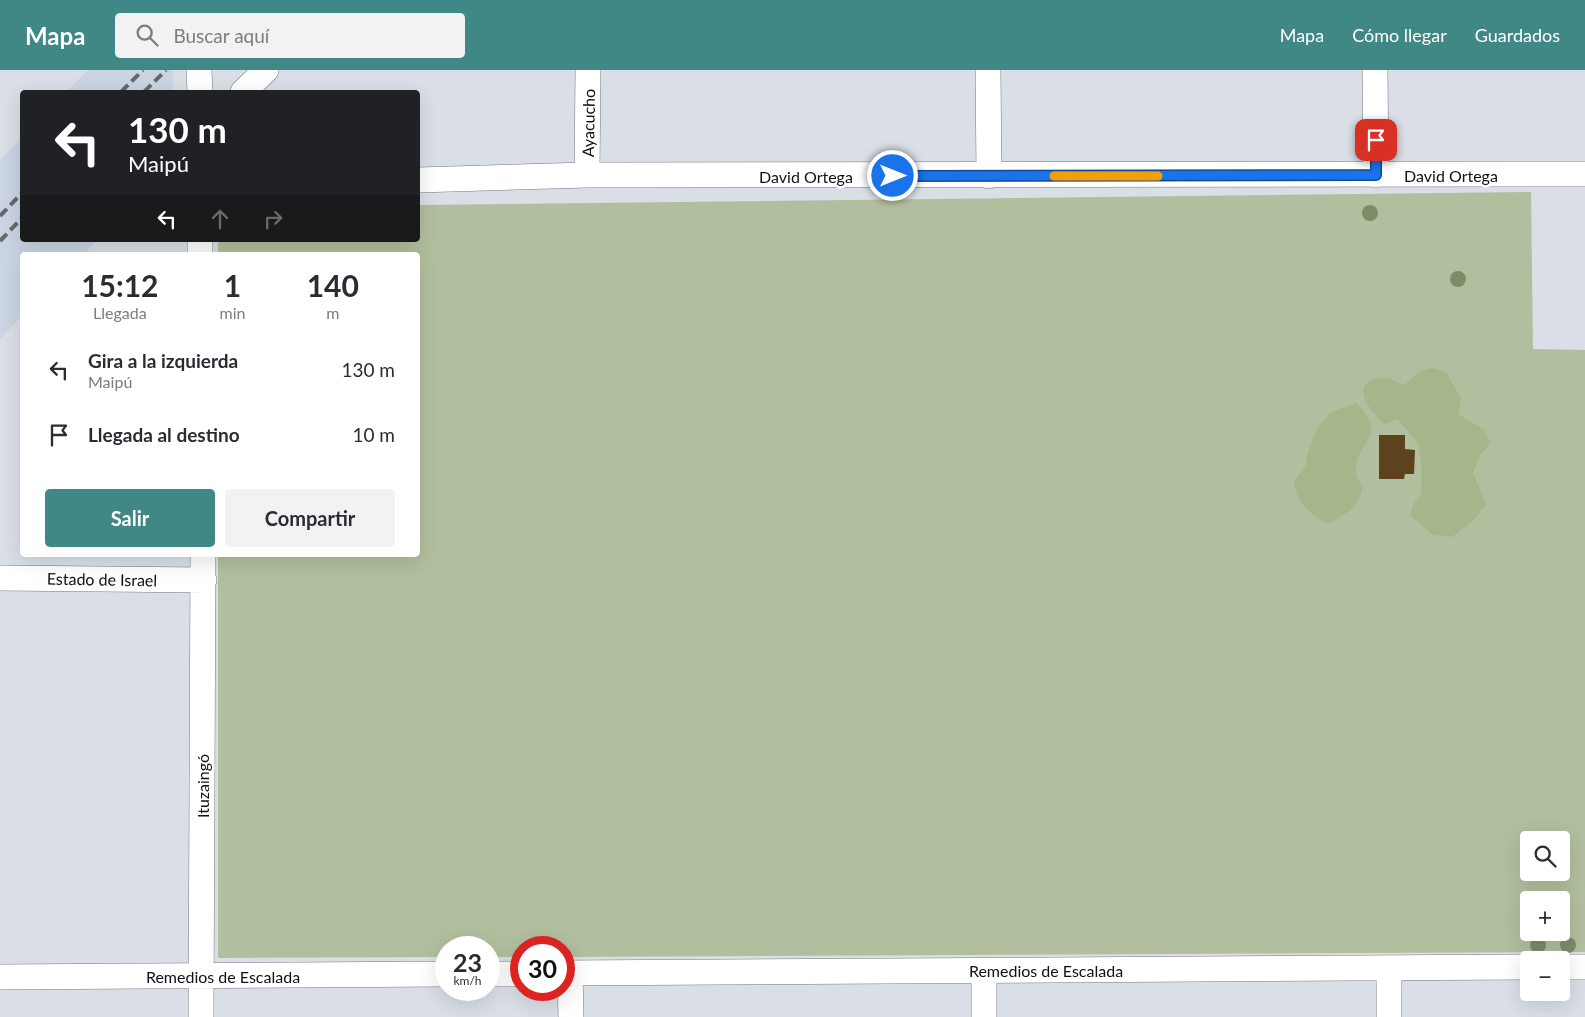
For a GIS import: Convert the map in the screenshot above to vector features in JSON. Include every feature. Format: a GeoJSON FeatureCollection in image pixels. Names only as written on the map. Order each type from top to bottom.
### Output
{"type":"FeatureCollection","features":[{"type":"Feature","properties":{"kind":"street"},"geometry":{"type":"LineString","coordinates":[[199,70],[200,90]]}},
{"type":"Feature","properties":{"kind":"street"},"geometry":{"type":"LineString","coordinates":[[245,90],[266,70]]}},
{"type":"Feature","properties":{"kind":"street","name":"Ayacucho"},"geometry":{"type":"LineString","coordinates":[[587,175],[588,70]]}},
{"type":"Feature","properties":{"kind":"street"},"geometry":{"type":"LineString","coordinates":[[988,70],[989,176]]}},
{"type":"Feature","properties":{"kind":"street"},"geometry":{"type":"LineString","coordinates":[[1375,70],[1376,175]]}},
{"type":"Feature","properties":{"kind":"street","name":"David Ortega"},"geometry":{"type":"LineString","coordinates":[[420,180],[587,175],[1585,174]]}},
{"type":"Feature","properties":{"kind":"street","name":"Ituzaingó"},"geometry":{"type":"LineString","coordinates":[[201,1017],[204,557]]}},
{"type":"Feature","properties":{"kind":"street","name":"Estado de Israel"},"geometry":{"type":"LineString","coordinates":[[0,578],[204,580]]}},
{"type":"Feature","properties":{"kind":"street","name":"Remedios de Escalada"},"geometry":{"type":"LineString","coordinates":[[575,973],[1520,967]]}},
{"type":"Feature","properties":{"kind":"street"},"geometry":{"type":"LineString","coordinates":[[1570,967],[1585,967]]}},
{"type":"Feature","properties":{"kind":"street"},"geometry":{"type":"LineString","coordinates":[[1389,968],[1389,1017]]}},
{"type":"Feature","properties":{"kind":"street"},"geometry":{"type":"LineString","coordinates":[[984,970],[984,1017]]}},
{"type":"Feature","properties":{"kind":"street","name":"Remedios de Escalada"},"geometry":{"type":"LineString","coordinates":[[0,977],[435,974]]}},
{"type":"Feature","properties":{"kind":"street"},"geometry":{"type":"LineString","coordinates":[[570,1001],[571,1017]]}},
{"type":"Feature","properties":{"kind":"shaded area"},"geometry":{"type":"Polygon","coordinates":[[[88,70],[173,70],[173,90],[68,90],[88,70]]]}},
{"type":"Feature","properties":{"kind":"shaded area"},"geometry":{"type":"Polygon","coordinates":[[[20,139],[20,242],[95,242],[86,252],[20,252],[20,318],[0,339],[0,160],[20,139]]]}},
{"type":"Feature","properties":{"kind":"green space"},"geometry":{"type":"Polygon","coordinates":[[[1531,192],[1533,349],[1585,350],[1585,952],[575,957],[575,936],[510,936],[510,957],[500,957],[500,936],[435,936],[435,957],[218,958],[218,557],[420,557],[420,252],[218,252],[218,242],[420,242],[420,205],[1531,192]]]}},
{"type":"Feature","properties":{"kind":"green space"},"geometry":{"type":"Polygon","coordinates":[[[1432,368],[1446,372],[1461,398],[1458,414],[1484,430],[1490,443],[1479,457],[1473,473],[1486,504],[1474,520],[1452,537],[1433,535],[1410,515],[1414,503],[1421,496],[1422,470],[1418,444],[1398,419],[1385,424],[1378,418],[1364,396],[1364,389],[1367,383],[1374,379],[1388,378],[1404,385],[1420,371],[1432,368]]]}},
{"type":"Feature","properties":{"kind":"green space"},"geometry":{"type":"Polygon","coordinates":[[[1356,403],[1366,414],[1371,431],[1357,462],[1356,475],[1363,487],[1358,500],[1350,510],[1328,524],[1305,507],[1298,496],[1294,482],[1305,467],[1308,452],[1317,429],[1330,413],[1356,403]]]}},
{"type":"Feature","properties":{"kind":"building"},"geometry":{"type":"Polygon","coordinates":[[[1379,435],[1405,435],[1405,449],[1415,450],[1414,474],[1405,474],[1404,479],[1379,479],[1379,435]]]}},
{"type":"Feature","properties":{"kind":"railway"},"geometry":{"type":"LineString","coordinates":[[123,90],[143,70]]}},
{"type":"Feature","properties":{"kind":"railway"},"geometry":{"type":"LineString","coordinates":[[146,90],[166,70]]}},
{"type":"Feature","properties":{"kind":"railway"},"geometry":{"type":"LineString","coordinates":[[0,216],[20,195]]}},
{"type":"Feature","properties":{"kind":"railway"},"geometry":{"type":"LineString","coordinates":[[0,241],[20,220]]}},
{"type":"Feature","properties":{"kind":"slow traffic"},"geometry":{"type":"LineString","coordinates":[[1054,176],[1158,176]]}},
{"type":"Feature","properties":{"kind":"route"},"geometry":{"type":"LineString","coordinates":[[893,176],[1376,175],[1376,140]]}}]}
